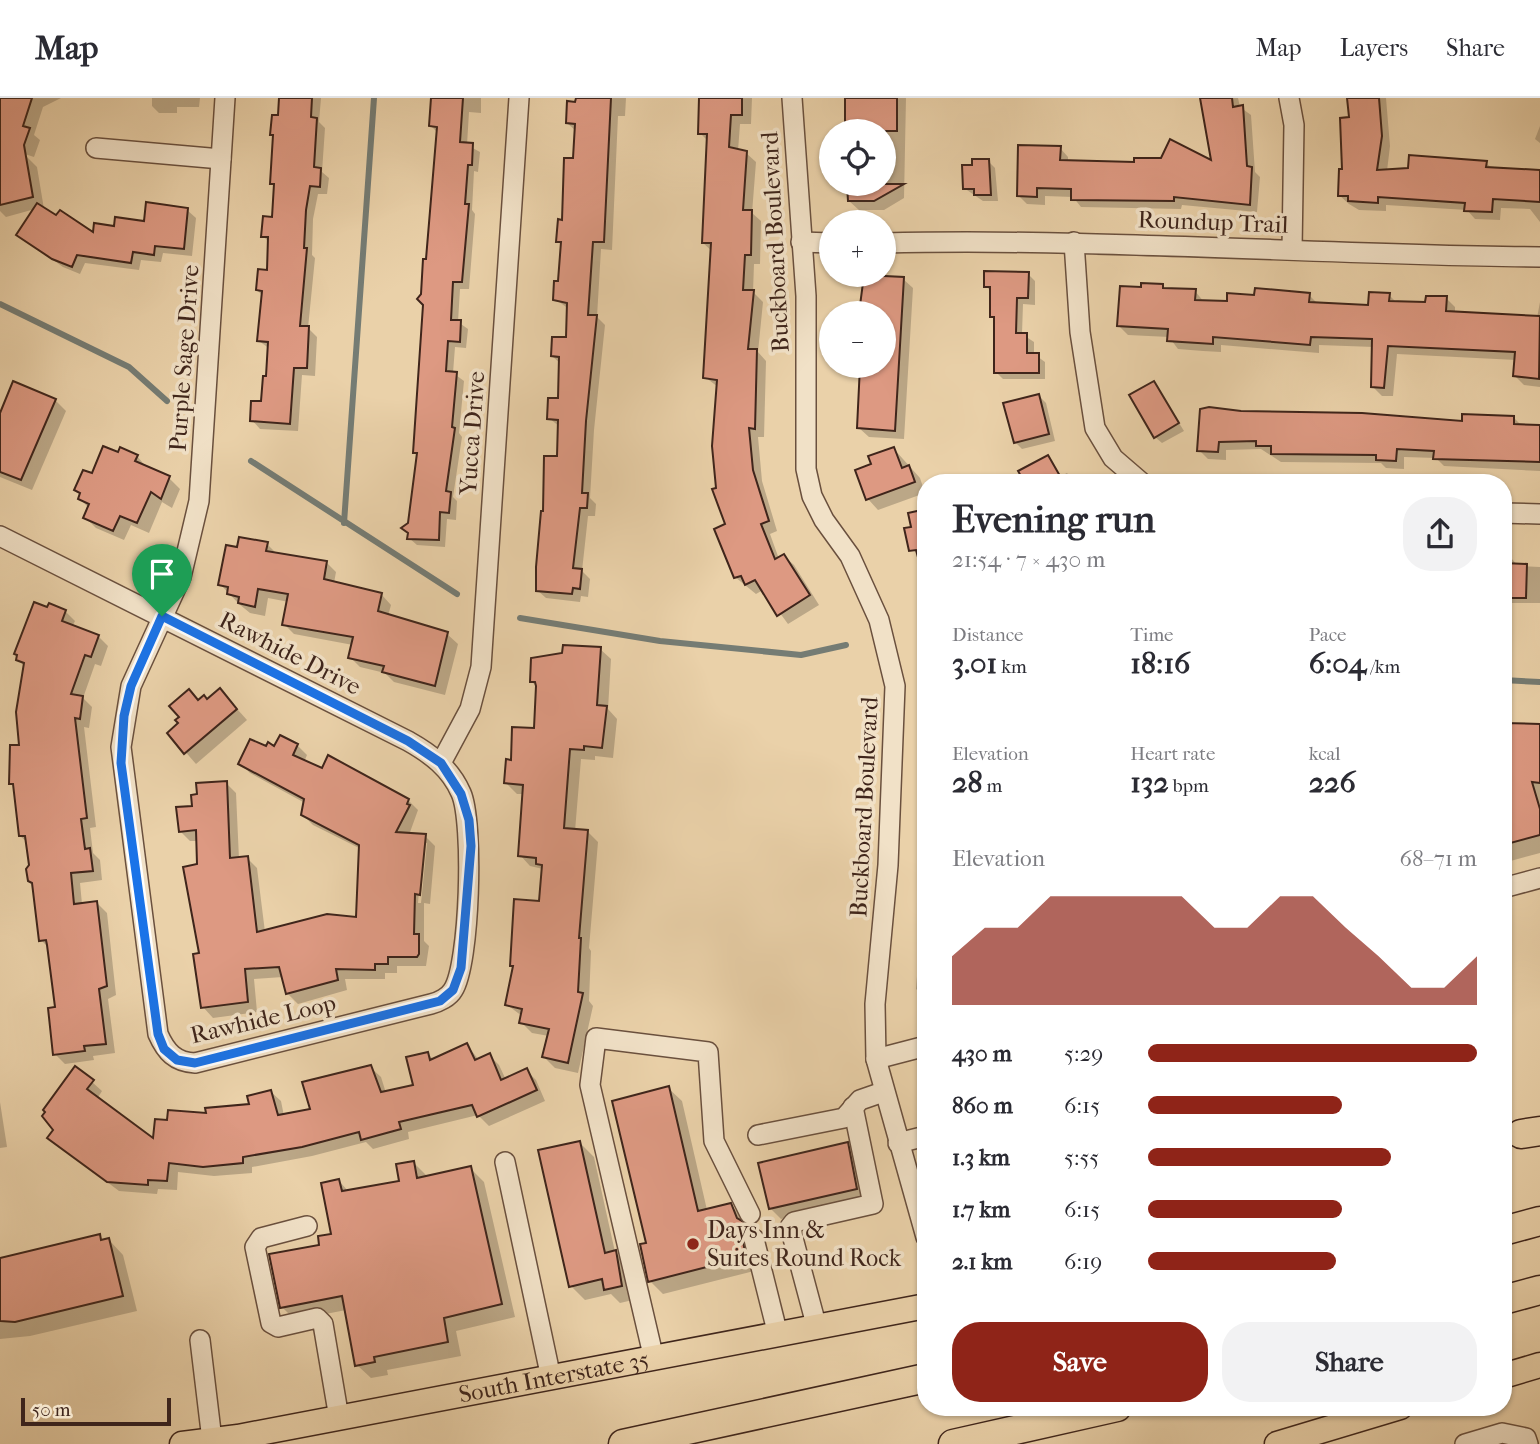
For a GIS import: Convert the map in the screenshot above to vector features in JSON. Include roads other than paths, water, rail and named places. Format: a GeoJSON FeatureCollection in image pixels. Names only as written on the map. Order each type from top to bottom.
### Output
{"type":"FeatureCollection","features":[{"type":"Feature","properties":{"kind":"highway"},"geometry":{"type":"LineString","coordinates":[[1512,1229],[1540,1221]]}},
{"type":"Feature","properties":{"kind":"highway"},"geometry":{"type":"LineString","coordinates":[[1512,1298],[1540,1290]]}},
{"type":"Feature","properties":{"kind":"highway"},"geometry":{"type":"LineString","coordinates":[[623,1444],[917,1380]]}},
{"type":"Feature","properties":{"kind":"highway"},"geometry":{"type":"LineString","coordinates":[[953,1444],[1077,1416]]}},
{"type":"Feature","properties":{"kind":"main road","name":"South Interstate 35"},"geometry":{"type":"LineString","coordinates":[[182,1444],[339,1418],[917,1308]]}},
{"type":"Feature","properties":{"kind":"main road"},"geometry":{"type":"LineString","coordinates":[[1512,1373],[1540,1365]]}},
{"type":"Feature","properties":{"kind":"main road"},"geometry":{"type":"LineString","coordinates":[[1277,1444],[1369,1416]]}},
{"type":"Feature","properties":{"kind":"street","name":"Purple Sage Drive"},"geometry":{"type":"LineString","coordinates":[[162,616],[181,577],[199,501],[225,98]]}},
{"type":"Feature","properties":{"kind":"street","name":"Yucca Drive"},"geometry":{"type":"LineString","coordinates":[[441,763],[470,709],[481,667],[519,98]]}},
{"type":"Feature","properties":{"kind":"street","name":"Buckboard Boulevard"},"geometry":{"type":"LineString","coordinates":[[792,98],[806,296],[806,469],[812,495],[824,520],[850,556],[880,620],[895,686],[888,865],[875,1004],[876,1059],[917,1207]]}},
{"type":"Feature","properties":{"kind":"street"},"geometry":{"type":"LineString","coordinates":[[1289,98],[1294,125],[1292,249]]}},
{"type":"Feature","properties":{"kind":"street"},"geometry":{"type":"LineString","coordinates":[[96,148],[221,159]]}},
{"type":"Feature","properties":{"kind":"street"},"geometry":{"type":"LineString","coordinates":[[801,242],[819,243]]}},
{"type":"Feature","properties":{"kind":"street"},"geometry":{"type":"LineString","coordinates":[[1074,242],[1080,332],[1095,428],[1113,458],[1132,474]]}},
{"type":"Feature","properties":{"kind":"street","name":"Roundup Trail"},"geometry":{"type":"LineString","coordinates":[[896,243],[1074,242],[1415,256],[1540,257]]}},
{"type":"Feature","properties":{"kind":"street"},"geometry":{"type":"LineString","coordinates":[[1512,513],[1540,514]]}},
{"type":"Feature","properties":{"kind":"street","name":"Rawhide Drive"},"geometry":{"type":"LineString","coordinates":[[0,536],[408,741],[441,763]]}},
{"type":"Feature","properties":{"kind":"street","name":"Rawhide Loop"},"geometry":{"type":"LineString","coordinates":[[162,616],[131,686],[124,716],[121,763],[158,1034],[164,1049],[177,1060],[195,1063],[431,1004],[453,990],[461,968],[471,846],[469,820],[461,794],[441,763]]}},
{"type":"Feature","properties":{"kind":"street"},"geometry":{"type":"LineString","coordinates":[[1512,886],[1540,878]]}},
{"type":"Feature","properties":{"kind":"street"},"geometry":{"type":"LineString","coordinates":[[654,1359],[590,1085],[596,1038],[708,1052],[714,1140],[750,1214]]}},
{"type":"Feature","properties":{"kind":"street"},"geometry":{"type":"LineString","coordinates":[[876,1059],[917,1048]]}},
{"type":"Feature","properties":{"kind":"street"},"geometry":{"type":"LineString","coordinates":[[758,1135],[844,1118],[860,1100],[883,1092]]}},
{"type":"Feature","properties":{"kind":"street"},"geometry":{"type":"LineString","coordinates":[[817,1328],[790,1227],[794,1222],[873,1204],[853,1108]]}},
{"type":"Feature","properties":{"kind":"street"},"geometry":{"type":"LineString","coordinates":[[898,1143],[917,1138]]}},
{"type":"Feature","properties":{"kind":"street"},"geometry":{"type":"LineString","coordinates":[[505,1162],[551,1378]]}},
{"type":"Feature","properties":{"kind":"street"},"geometry":{"type":"LineString","coordinates":[[307,1226],[261,1238],[255,1247],[271,1323],[278,1327],[317,1318],[323,1324],[339,1418]]}},
{"type":"Feature","properties":{"kind":"street"},"geometry":{"type":"LineString","coordinates":[[754,1239],[778,1335]]}},
{"type":"Feature","properties":{"kind":"street"},"geometry":{"type":"LineString","coordinates":[[200,1340],[212,1440]]}},
{"type":"Feature","properties":{"kind":"street"},"geometry":{"type":"LineString","coordinates":[[1465,1444],[1502,1433],[1526,1438],[1528,1444]]}},
{"type":"Feature","properties":{"kind":"waterway"},"geometry":{"type":"LineString","coordinates":[[344,523],[374,98]]}},
{"type":"Feature","properties":{"kind":"waterway"},"geometry":{"type":"LineString","coordinates":[[0,304],[129,367],[167,401]]}},
{"type":"Feature","properties":{"kind":"waterway"},"geometry":{"type":"LineString","coordinates":[[251,461],[457,594]]}},
{"type":"Feature","properties":{"kind":"waterway"},"geometry":{"type":"LineString","coordinates":[[520,618],[660,641],[801,655],[846,645]]}},
{"type":"Feature","properties":{"kind":"waterway"},"geometry":{"type":"LineString","coordinates":[[1512,680],[1540,682]]}},
{"type":"Feature","properties":{"kind":"place","name":"Days Inn & Suites Round Rock"},"geometry":{"type":"Point","coordinates":[693,1244]}}]}
